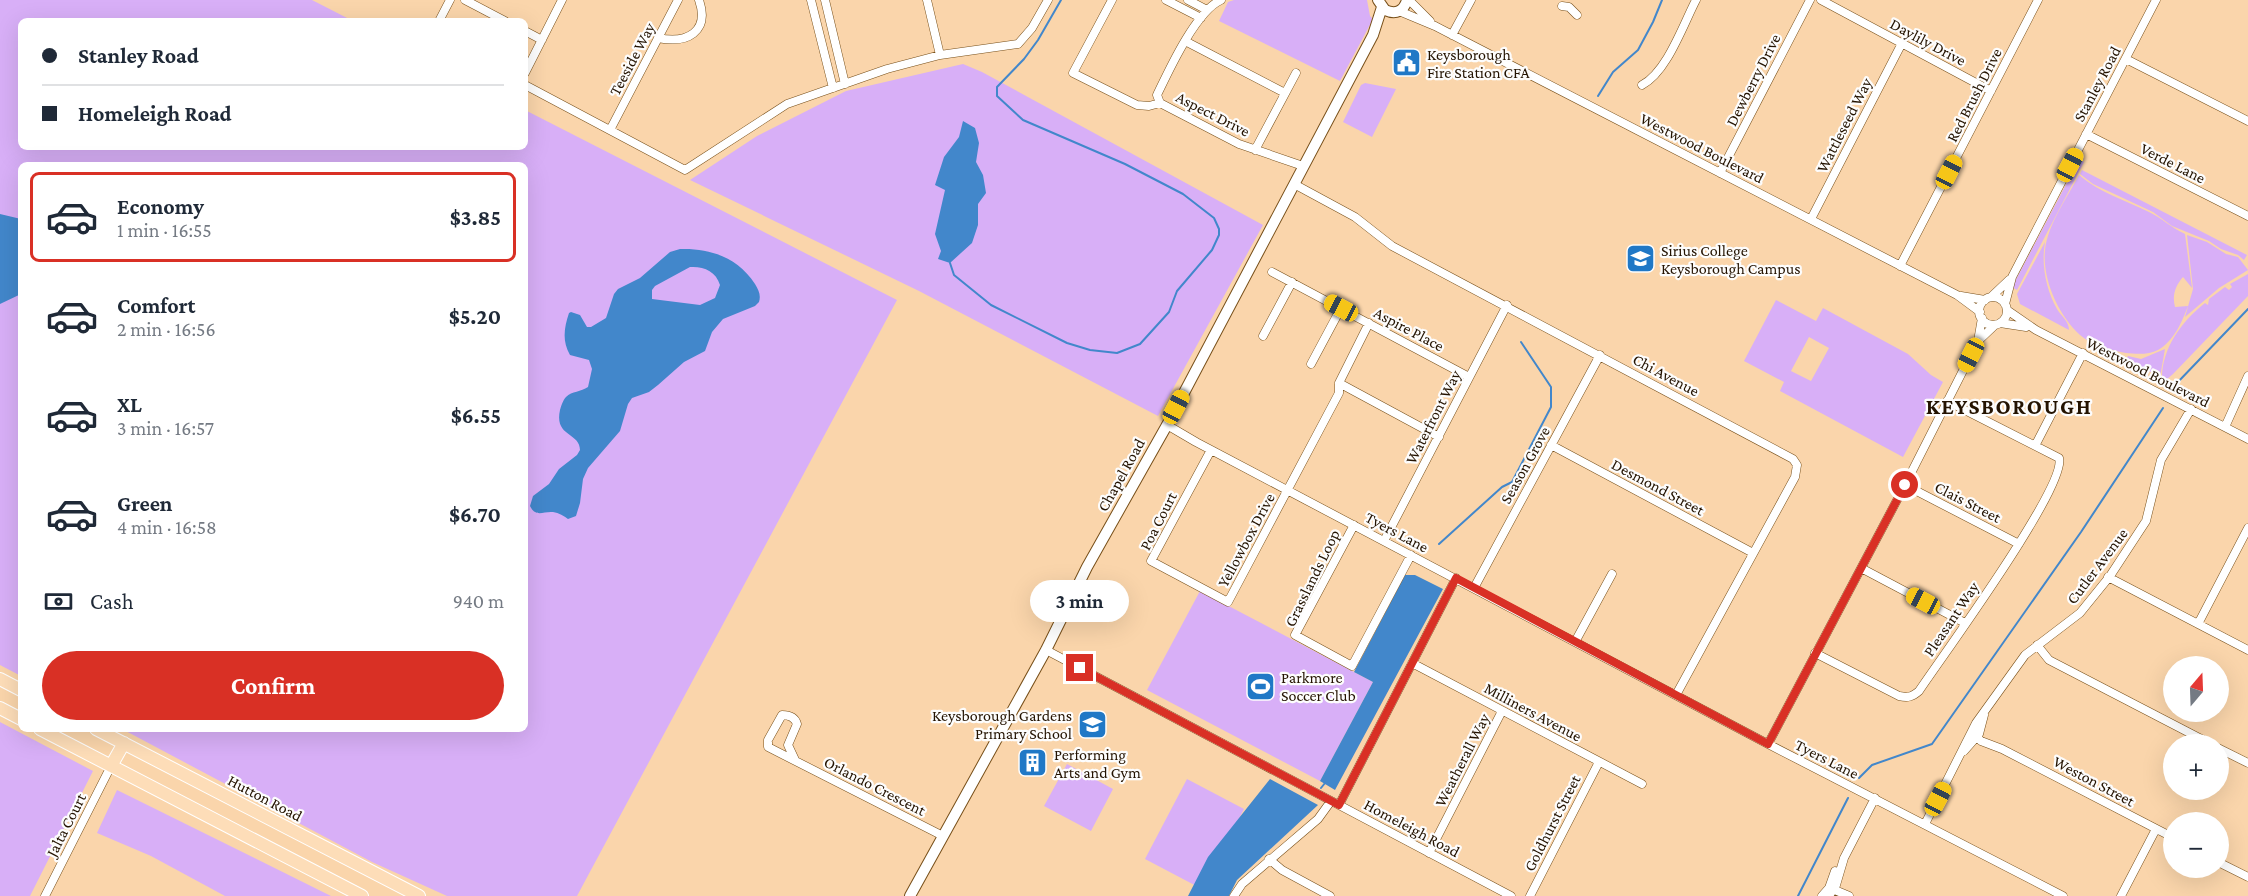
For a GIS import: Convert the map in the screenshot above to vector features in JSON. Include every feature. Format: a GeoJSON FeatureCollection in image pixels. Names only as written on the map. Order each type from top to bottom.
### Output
{"type":"FeatureCollection","features":[{"type":"Feature","properties":{"kind":"main road","name":"Chapel Road"},"geometry":{"type":"LineString","coordinates":[[1373,35],[1405,6],[1408,0]]}},
{"type":"Feature","properties":{"kind":"main road","name":"Chapel Road"},"geometry":{"type":"LineString","coordinates":[[910,896],[1046,650],[1106,532],[1167,425],[1373,35],[1379,2]]}},
{"type":"Feature","properties":{"kind":"main road"},"geometry":{"type":"LineString","coordinates":[[1379,2],[1397,12]]}},
{"type":"Feature","properties":{"kind":"main road"},"geometry":{"type":"LineString","coordinates":[[0,679],[18,688]]}},
{"type":"Feature","properties":{"kind":"main road"},"geometry":{"type":"LineString","coordinates":[[0,708],[18,717]]}},
{"type":"Feature","properties":{"kind":"main road"},"geometry":{"type":"LineString","coordinates":[[46,732],[362,896]]}},
{"type":"Feature","properties":{"kind":"main road","name":"Hutton Road"},"geometry":{"type":"LineString","coordinates":[[102,732],[419,896]]}},
{"type":"Feature","properties":{"kind":"main road"},"geometry":{"type":"LineString","coordinates":[[111,766],[123,743]]}},
{"type":"Feature","properties":{"kind":"street"},"geometry":{"type":"LineString","coordinates":[[441,18],[450,0]]}},
{"type":"Feature","properties":{"kind":"street"},"geometry":{"type":"LineString","coordinates":[[465,0],[499,18]]}},
{"type":"Feature","properties":{"kind":"street"},"geometry":{"type":"LineString","coordinates":[[528,67],[562,0]]}},
{"type":"Feature","properties":{"kind":"street","name":"Teeside Way"},"geometry":{"type":"LineString","coordinates":[[610,130],[678,0]]}},
{"type":"Feature","properties":{"kind":"street"},"geometry":{"type":"LineString","coordinates":[[658,38],[683,39],[697,31],[702,21],[699,0]]}},
{"type":"Feature","properties":{"kind":"street"},"geometry":{"type":"LineString","coordinates":[[811,0],[833,88]]}},
{"type":"Feature","properties":{"kind":"street"},"geometry":{"type":"LineString","coordinates":[[825,0],[845,84]]}},
{"type":"Feature","properties":{"kind":"street"},"geometry":{"type":"LineString","coordinates":[[927,0],[940,55]]}},
{"type":"Feature","properties":{"kind":"street"},"geometry":{"type":"LineString","coordinates":[[528,87],[685,170],[787,104],[940,55],[1018,44],[1032,28],[1048,0]]}},
{"type":"Feature","properties":{"kind":"street"},"geometry":{"type":"LineString","coordinates":[[1112,0],[1073,73],[1137,105],[1149,106],[1160,103]]}},
{"type":"Feature","properties":{"kind":"street"},"geometry":{"type":"LineString","coordinates":[[1166,0],[1201,18]]}},
{"type":"Feature","properties":{"kind":"street"},"geometry":{"type":"LineString","coordinates":[[1188,0],[1207,10]]}},
{"type":"Feature","properties":{"kind":"street","name":"Aspect Drive"},"geometry":{"type":"LineString","coordinates":[[1221,0],[1207,10],[1185,41],[1157,95],[1160,103],[1255,150],[1303,166]]}},
{"type":"Feature","properties":{"kind":"street","name":"Westwood Boulevard"},"geometry":{"type":"LineString","coordinates":[[1408,0],[1435,26]]}},
{"type":"Feature","properties":{"kind":"street"},"geometry":{"type":"LineString","coordinates":[[1452,35],[1471,0]]}},
{"type":"Feature","properties":{"kind":"street"},"geometry":{"type":"LineString","coordinates":[[1642,85],[1660,69],[1696,0]]}},
{"type":"Feature","properties":{"kind":"street","name":"Dewberry Drive"},"geometry":{"type":"LineString","coordinates":[[1720,173],[1809,0]]}},
{"type":"Feature","properties":{"kind":"street","name":"Daylily Drive"},"geometry":{"type":"LineString","coordinates":[[1821,0],[1990,91]]}},
{"type":"Feature","properties":{"kind":"street","name":"Red Brush Drive"},"geometry":{"type":"LineString","coordinates":[[1900,266],[2038,0]]}},
{"type":"Feature","properties":{"kind":"street","name":"Stanley Road"},"geometry":{"type":"LineString","coordinates":[[2006,307],[2012,277],[2156,0]]}},
{"type":"Feature","properties":{"kind":"street"},"geometry":{"type":"LineString","coordinates":[[1568,4],[1577,15]]}},
{"type":"Feature","properties":{"kind":"street","name":"Westwood Boulevard"},"geometry":{"type":"LineString","coordinates":[[1397,12],[1435,26],[1811,219],[1957,295],[1981,315]]}},
{"type":"Feature","properties":{"kind":"street"},"geometry":{"type":"LineString","coordinates":[[528,33],[542,40]]}},
{"type":"Feature","properties":{"kind":"street"},"geometry":{"type":"LineString","coordinates":[[1185,41],[1285,93]]}},
{"type":"Feature","properties":{"kind":"street","name":"Wattleseed Way"},"geometry":{"type":"LineString","coordinates":[[1811,219],[1902,43]]}},
{"type":"Feature","properties":{"kind":"street"},"geometry":{"type":"LineString","coordinates":[[2126,59],[2248,121]]}},
{"type":"Feature","properties":{"kind":"street"},"geometry":{"type":"LineString","coordinates":[[1255,150],[1296,73]]}},
{"type":"Feature","properties":{"kind":"street","name":"Verde Lane"},"geometry":{"type":"LineString","coordinates":[[2086,134],[2248,216]]}},
{"type":"Feature","properties":{"kind":"street","name":"Chi Avenue"},"geometry":{"type":"LineString","coordinates":[[1294,184],[1355,217],[1392,246],[1793,459],[1797,465],[1795,477],[1676,695]]}},
{"type":"Feature","properties":{"kind":"street","name":"Aspire Place"},"geometry":{"type":"LineString","coordinates":[[1272,272],[1469,377]]}},
{"type":"Feature","properties":{"kind":"street","name":"Stanley Road"},"geometry":{"type":"LineString","coordinates":[[1988,298],[2012,277]]}},
{"type":"Feature","properties":{"kind":"street"},"geometry":{"type":"LineString","coordinates":[[1263,336],[1292,282]]}},
{"type":"Feature","properties":{"kind":"street","name":"Westwood Boulevard"},"geometry":{"type":"LineString","coordinates":[[1957,295],[1988,298]]}},
{"type":"Feature","properties":{"kind":"street"},"geometry":{"type":"LineString","coordinates":[[1768,744],[1905,485],[1978,340],[1981,315],[1988,298],[1999,298],[2006,307],[2006,317],[1978,340]]}},
{"type":"Feature","properties":{"kind":"street","name":"Waterfront Way"},"geometry":{"type":"LineString","coordinates":[[1384,541],[1507,306]]}},
{"type":"Feature","properties":{"kind":"street","name":"Westwood Boulevard"},"geometry":{"type":"LineString","coordinates":[[2006,307],[2036,330]]}},
{"type":"Feature","properties":{"kind":"street"},"geometry":{"type":"LineString","coordinates":[[1311,364],[1341,308]]}},
{"type":"Feature","properties":{"kind":"street"},"geometry":{"type":"LineString","coordinates":[[1981,315],[1987,323],[1998,324]]}},
{"type":"Feature","properties":{"kind":"street","name":"Yellowbox Drive"},"geometry":{"type":"LineString","coordinates":[[1228,602],[1339,393],[1339,383],[1369,323]]}},
{"type":"Feature","properties":{"kind":"street","name":"Westwood Boulevard"},"geometry":{"type":"LineString","coordinates":[[1998,324],[2018,324],[2036,330],[2248,439]]}},
{"type":"Feature","properties":{"kind":"street"},"geometry":{"type":"LineString","coordinates":[[1947,400],[2036,444],[2083,353]]}},
{"type":"Feature","properties":{"kind":"street","name":"Season Grove"},"geometry":{"type":"LineString","coordinates":[[1474,588],[1600,355]]}},
{"type":"Feature","properties":{"kind":"street"},"geometry":{"type":"LineString","coordinates":[[2225,427],[2248,376]]}},
{"type":"Feature","properties":{"kind":"street"},"geometry":{"type":"LineString","coordinates":[[1339,383],[1439,437]]}},
{"type":"Feature","properties":{"kind":"street","name":"Cutler Avenue"},"geometry":{"type":"LineString","coordinates":[[1925,824],[1964,751],[1967,739],[1976,735],[1979,719],[1985,714],[2025,656],[2080,613],[2146,521],[2161,460],[2191,409]]}},
{"type":"Feature","properties":{"kind":"street","name":"Tyers Lane"},"geometry":{"type":"LineString","coordinates":[[1167,425],[1210,450],[1768,744],[2063,896]]}},
{"type":"Feature","properties":{"kind":"street","name":"Pleasant Way"},"geometry":{"type":"LineString","coordinates":[[1815,654],[1899,696],[1906,698],[1914,696],[2019,544],[2047,496],[2059,470],[2060,461],[2056,455],[2036,444]]}},
{"type":"Feature","properties":{"kind":"street","name":"Desmond Street"},"geometry":{"type":"LineString","coordinates":[[1551,445],[1752,553]]}},
{"type":"Feature","properties":{"kind":"street","name":"Poa Court"},"geometry":{"type":"LineString","coordinates":[[1210,450],[1151,561],[1228,602]]}},
{"type":"Feature","properties":{"kind":"street","name":"Clais Street"},"geometry":{"type":"LineString","coordinates":[[1905,485],[2019,544]]}},
{"type":"Feature","properties":{"kind":"street","name":"Grasslands Loop"},"geometry":{"type":"LineString","coordinates":[[1354,525],[1295,635],[1352,666],[1411,555]]}},
{"type":"Feature","properties":{"kind":"street"},"geometry":{"type":"LineString","coordinates":[[2198,624],[2248,528]]}},
{"type":"Feature","properties":{"kind":"street"},"geometry":{"type":"LineString","coordinates":[[1861,568],[1965,623]]}},
{"type":"Feature","properties":{"kind":"street"},"geometry":{"type":"LineString","coordinates":[[1575,642],[1611,574]]}},
{"type":"Feature","properties":{"kind":"street"},"geometry":{"type":"LineString","coordinates":[[2108,577],[2248,650]]}},
{"type":"Feature","properties":{"kind":"street"},"geometry":{"type":"LineString","coordinates":[[1339,805],[1456,578]]}},
{"type":"Feature","properties":{"kind":"street"},"geometry":{"type":"LineString","coordinates":[[2037,645],[2049,660],[2192,734]]}},
{"type":"Feature","properties":{"kind":"street","name":"Homeleigh Road"},"geometry":{"type":"LineString","coordinates":[[1046,650],[1429,853],[1499,893],[1511,896]]}},
{"type":"Feature","properties":{"kind":"street","name":"Milliners Avenue"},"geometry":{"type":"LineString","coordinates":[[1412,663],[1642,784]]}},
{"type":"Feature","properties":{"kind":"street","name":"Weatherall Way"},"geometry":{"type":"LineString","coordinates":[[1429,853],[1502,711]]}},
{"type":"Feature","properties":{"kind":"street","name":"Orlando Crescent"},"geometry":{"type":"LineString","coordinates":[[795,760],[788,745],[796,721],[791,716],[782,715],[768,744],[772,749],[944,836]]}},
{"type":"Feature","properties":{"kind":"street","name":"Weston Street"},"geometry":{"type":"LineString","coordinates":[[1976,735],[2163,832]]}},
{"type":"Feature","properties":{"kind":"street"},"geometry":{"type":"LineString","coordinates":[[2229,754],[2248,763]]}},
{"type":"Feature","properties":{"kind":"street","name":"Goldhurst Street"},"geometry":{"type":"LineString","coordinates":[[1530,896],[1599,762]]}},
{"type":"Feature","properties":{"kind":"street","name":"Jalta Court"},"geometry":{"type":"LineString","coordinates":[[45,896],[111,766]]}},
{"type":"Feature","properties":{"kind":"street"},"geometry":{"type":"LineString","coordinates":[[1833,892],[1836,868],[1844,858],[1875,798]]}},
{"type":"Feature","properties":{"kind":"street"},"geometry":{"type":"LineString","coordinates":[[1234,896],[1242,884],[1269,859],[1318,819],[1331,801]]}},
{"type":"Feature","properties":{"kind":"street"},"geometry":{"type":"LineString","coordinates":[[2121,896],[2156,829]]}},
{"type":"Feature","properties":{"kind":"street"},"geometry":{"type":"LineString","coordinates":[[1269,859],[1282,870],[1330,896]]}},
{"type":"Feature","properties":{"kind":"street"},"geometry":{"type":"LineString","coordinates":[[2229,868],[2248,877]]}},
{"type":"Feature","properties":{"kind":"street"},"geometry":{"type":"LineString","coordinates":[[1822,896],[1833,892],[1849,896]]}},
{"type":"Feature","properties":{"kind":"shaded area"},"geometry":{"type":"Polygon","coordinates":[[[0,0],[312,0],[347,18],[18,18],[18,150],[528,150],[528,112],[897,300],[577,896],[447,896],[372,862],[128,732],[528,732],[528,162],[18,162],[18,674],[0,665],[0,0]]]}},
{"type":"Feature","properties":{"kind":"shaded area"},"geometry":{"type":"Polygon","coordinates":[[[1234,0],[1367,0],[1370,16],[1373,19],[1340,81],[1219,21],[1228,2],[1234,0]]]}},
{"type":"Feature","properties":{"kind":"shaded area"},"geometry":{"type":"Polygon","coordinates":[[[963,64],[982,72],[1263,225],[1158,416],[919,291],[690,180],[757,136],[846,91],[963,64]]]}},
{"type":"Feature","properties":{"kind":"shaded area"},"geometry":{"type":"Polygon","coordinates":[[[1365,83],[1396,89],[1372,137],[1343,122],[1361,85],[1365,83]]]}},
{"type":"Feature","properties":{"kind":"shaded area"},"geometry":{"type":"Polygon","coordinates":[[[2079,160],[2084,162],[2017,290],[2012,287],[2079,160]]]}},
{"type":"Feature","properties":{"kind":"shaded area"},"geometry":{"type":"Polygon","coordinates":[[[2082,170],[2247,255],[2244,260],[2209,241],[2172,226],[2153,212],[2093,184],[2080,174],[2082,170]]]}},
{"type":"Feature","properties":{"kind":"shaded area"},"geometry":{"type":"Polygon","coordinates":[[[2079,175],[2095,187],[2154,214],[2185,234],[2192,288],[2183,277],[2176,288],[2174,299],[2175,307],[2188,306],[2173,336],[2164,346],[2154,352],[2126,353],[2090,342],[2072,327],[2054,297],[2046,273],[2047,240],[2054,221],[2079,175]]]}},
{"type":"Feature","properties":{"kind":"shaded area"},"geometry":{"type":"Polygon","coordinates":[[[2187,235],[2207,242],[2226,254],[2238,257],[2248,270],[2219,288],[2185,317],[2193,289],[2187,235]]]}},
{"type":"Feature","properties":{"kind":"shaded area"},"geometry":{"type":"Polygon","coordinates":[[[2045,242],[2044,268],[2047,285],[2053,302],[2066,321],[2069,330],[2020,304],[2017,294],[2045,242]]]}},
{"type":"Feature","properties":{"kind":"shaded area"},"geometry":{"type":"Polygon","coordinates":[[[2248,274],[2248,296],[2173,374],[2166,380],[2162,378],[2165,356],[2181,327],[2205,303],[2208,305],[2209,299],[2225,287],[2229,290],[2232,287],[2230,284],[2248,274]]]}},
{"type":"Feature","properties":{"kind":"shaded area"},"geometry":{"type":"Polygon","coordinates":[[[1776,300],[1816,321],[1823,308],[1908,354],[1931,375],[1943,382],[1903,457],[1780,391],[1784,382],[1744,361],[1776,300]],[[1809,337],[1791,371],[1811,381],[1829,348],[1809,337]]]}},
{"type":"Feature","properties":{"kind":"shaded area"},"geometry":{"type":"Polygon","coordinates":[[[2165,349],[2160,377],[2126,359],[2128,356],[2141,359],[2165,349]]]}},
{"type":"Feature","properties":{"kind":"shaded area","name":"Parkmore Soccer Club"},"geometry":{"type":"Polygon","coordinates":[[[1200,591],[1373,682],[1320,781],[1147,690],[1200,591]]]}},
{"type":"Feature","properties":{"kind":"shaded area"},"geometry":{"type":"Polygon","coordinates":[[[0,722],[93,771],[30,896],[0,896],[0,722]]]}},
{"type":"Feature","properties":{"kind":"shaded area"},"geometry":{"type":"Polygon","coordinates":[[[1067,764],[1113,789],[1091,831],[1044,806],[1067,764]]]}},
{"type":"Feature","properties":{"kind":"shaded area"},"geometry":{"type":"Polygon","coordinates":[[[1187,779],[1244,809],[1202,889],[1145,859],[1187,779]]]}},
{"type":"Feature","properties":{"kind":"shaded area"},"geometry":{"type":"Polygon","coordinates":[[[117,790],[331,896],[225,896],[151,856],[97,833],[117,790]]]}},
{"type":"Feature","properties":{"kind":"water"},"geometry":{"type":"Polygon","coordinates":[[[963,121],[975,128],[979,143],[976,162],[983,175],[986,193],[978,204],[978,225],[972,243],[950,263],[938,259],[941,251],[935,234],[945,190],[935,185],[944,157],[959,137],[963,121]]]}},
{"type":"Feature","properties":{"kind":"water"},"geometry":{"type":"Polygon","coordinates":[[[0,214],[18,218],[18,295],[0,304],[0,214]]]}},
{"type":"Feature","properties":{"kind":"water"},"geometry":{"type":"Polygon","coordinates":[[[680,249],[702,250],[732,261],[755,284],[760,297],[759,302],[755,306],[723,319],[712,332],[705,351],[684,362],[649,392],[632,398],[620,431],[588,468],[583,479],[576,516],[568,519],[555,512],[535,512],[530,506],[533,496],[549,484],[559,469],[580,450],[579,444],[564,430],[559,419],[566,397],[588,387],[592,369],[589,360],[570,355],[567,350],[565,334],[569,313],[580,315],[587,327],[606,318],[618,289],[640,278],[670,252],[680,249]],[[690,267],[655,286],[652,290],[652,299],[700,305],[715,298],[720,285],[718,280],[708,270],[690,267]]]}},
{"type":"Feature","properties":{"kind":"water"},"geometry":{"type":"Polygon","coordinates":[[[1405,575],[1415,575],[1443,589],[1335,790],[1320,781],[1373,682],[1354,672],[1405,575]]]}},
{"type":"Feature","properties":{"kind":"water"},"geometry":{"type":"Polygon","coordinates":[[[1270,779],[1318,805],[1237,880],[1229,896],[1188,896],[1208,857],[1270,779]]]}},
{"type":"Feature","properties":{"kind":"waterway"},"geometry":{"type":"LineString","coordinates":[[950,263],[954,275],[991,305],[1067,343],[1090,350],[1117,353],[1140,344],[1169,312],[1177,291],[1212,250],[1219,235],[1214,218],[1183,194],[1125,164],[1023,120],[997,96],[997,87],[1024,59],[1038,40],[1061,0]]}},
{"type":"Feature","properties":{"kind":"waterway"},"geometry":{"type":"LineString","coordinates":[[1598,96],[1613,72],[1638,50],[1662,0]]}},
{"type":"Feature","properties":{"kind":"waterway"},"geometry":{"type":"LineString","coordinates":[[2176,384],[2248,309]]}},
{"type":"Feature","properties":{"kind":"waterway"},"geometry":{"type":"LineString","coordinates":[[1439,544],[1502,487],[1512,482],[1551,407],[1551,387],[1521,342]]}},
{"type":"Feature","properties":{"kind":"waterway"},"geometry":{"type":"LineString","coordinates":[[1859,778],[1872,765],[1932,744],[2081,532],[2163,408]]}},
{"type":"Feature","properties":{"kind":"waterway"},"geometry":{"type":"LineString","coordinates":[[1321,788],[1325,783]]}},
{"type":"Feature","properties":{"kind":"waterway"},"geometry":{"type":"LineString","coordinates":[[1798,896],[1848,798]]}},
{"type":"Feature","properties":{"kind":"place","name":"Keysborough Fire Station CFA"},"geometry":{"type":"Point","coordinates":[1406,63]}},
{"type":"Feature","properties":{"kind":"place","name":"Sirius College Keysborough Campus"},"geometry":{"type":"Point","coordinates":[1640,259]}},
{"type":"Feature","properties":{"kind":"place","name":"Parkmore Soccer Club"},"geometry":{"type":"Point","coordinates":[1260,686]}},
{"type":"Feature","properties":{"kind":"place","name":"Keysborough Gardens Primary School"},"geometry":{"type":"Point","coordinates":[1093,724]}},
{"type":"Feature","properties":{"kind":"place","name":"Performing Arts and Gym"},"geometry":{"type":"Point","coordinates":[1033,763]}},
{"type":"Feature","properties":{"kind":"district","name":"KEYSBOROUGH"},"geometry":{"type":"Point","coordinates":[2009,406]}},
{"type":"Feature","properties":{"kind":"route"},"geometry":{"type":"LineString","coordinates":[[1080,668],[1339,805],[1456,578],[1768,744],[1905,485]]}}]}
